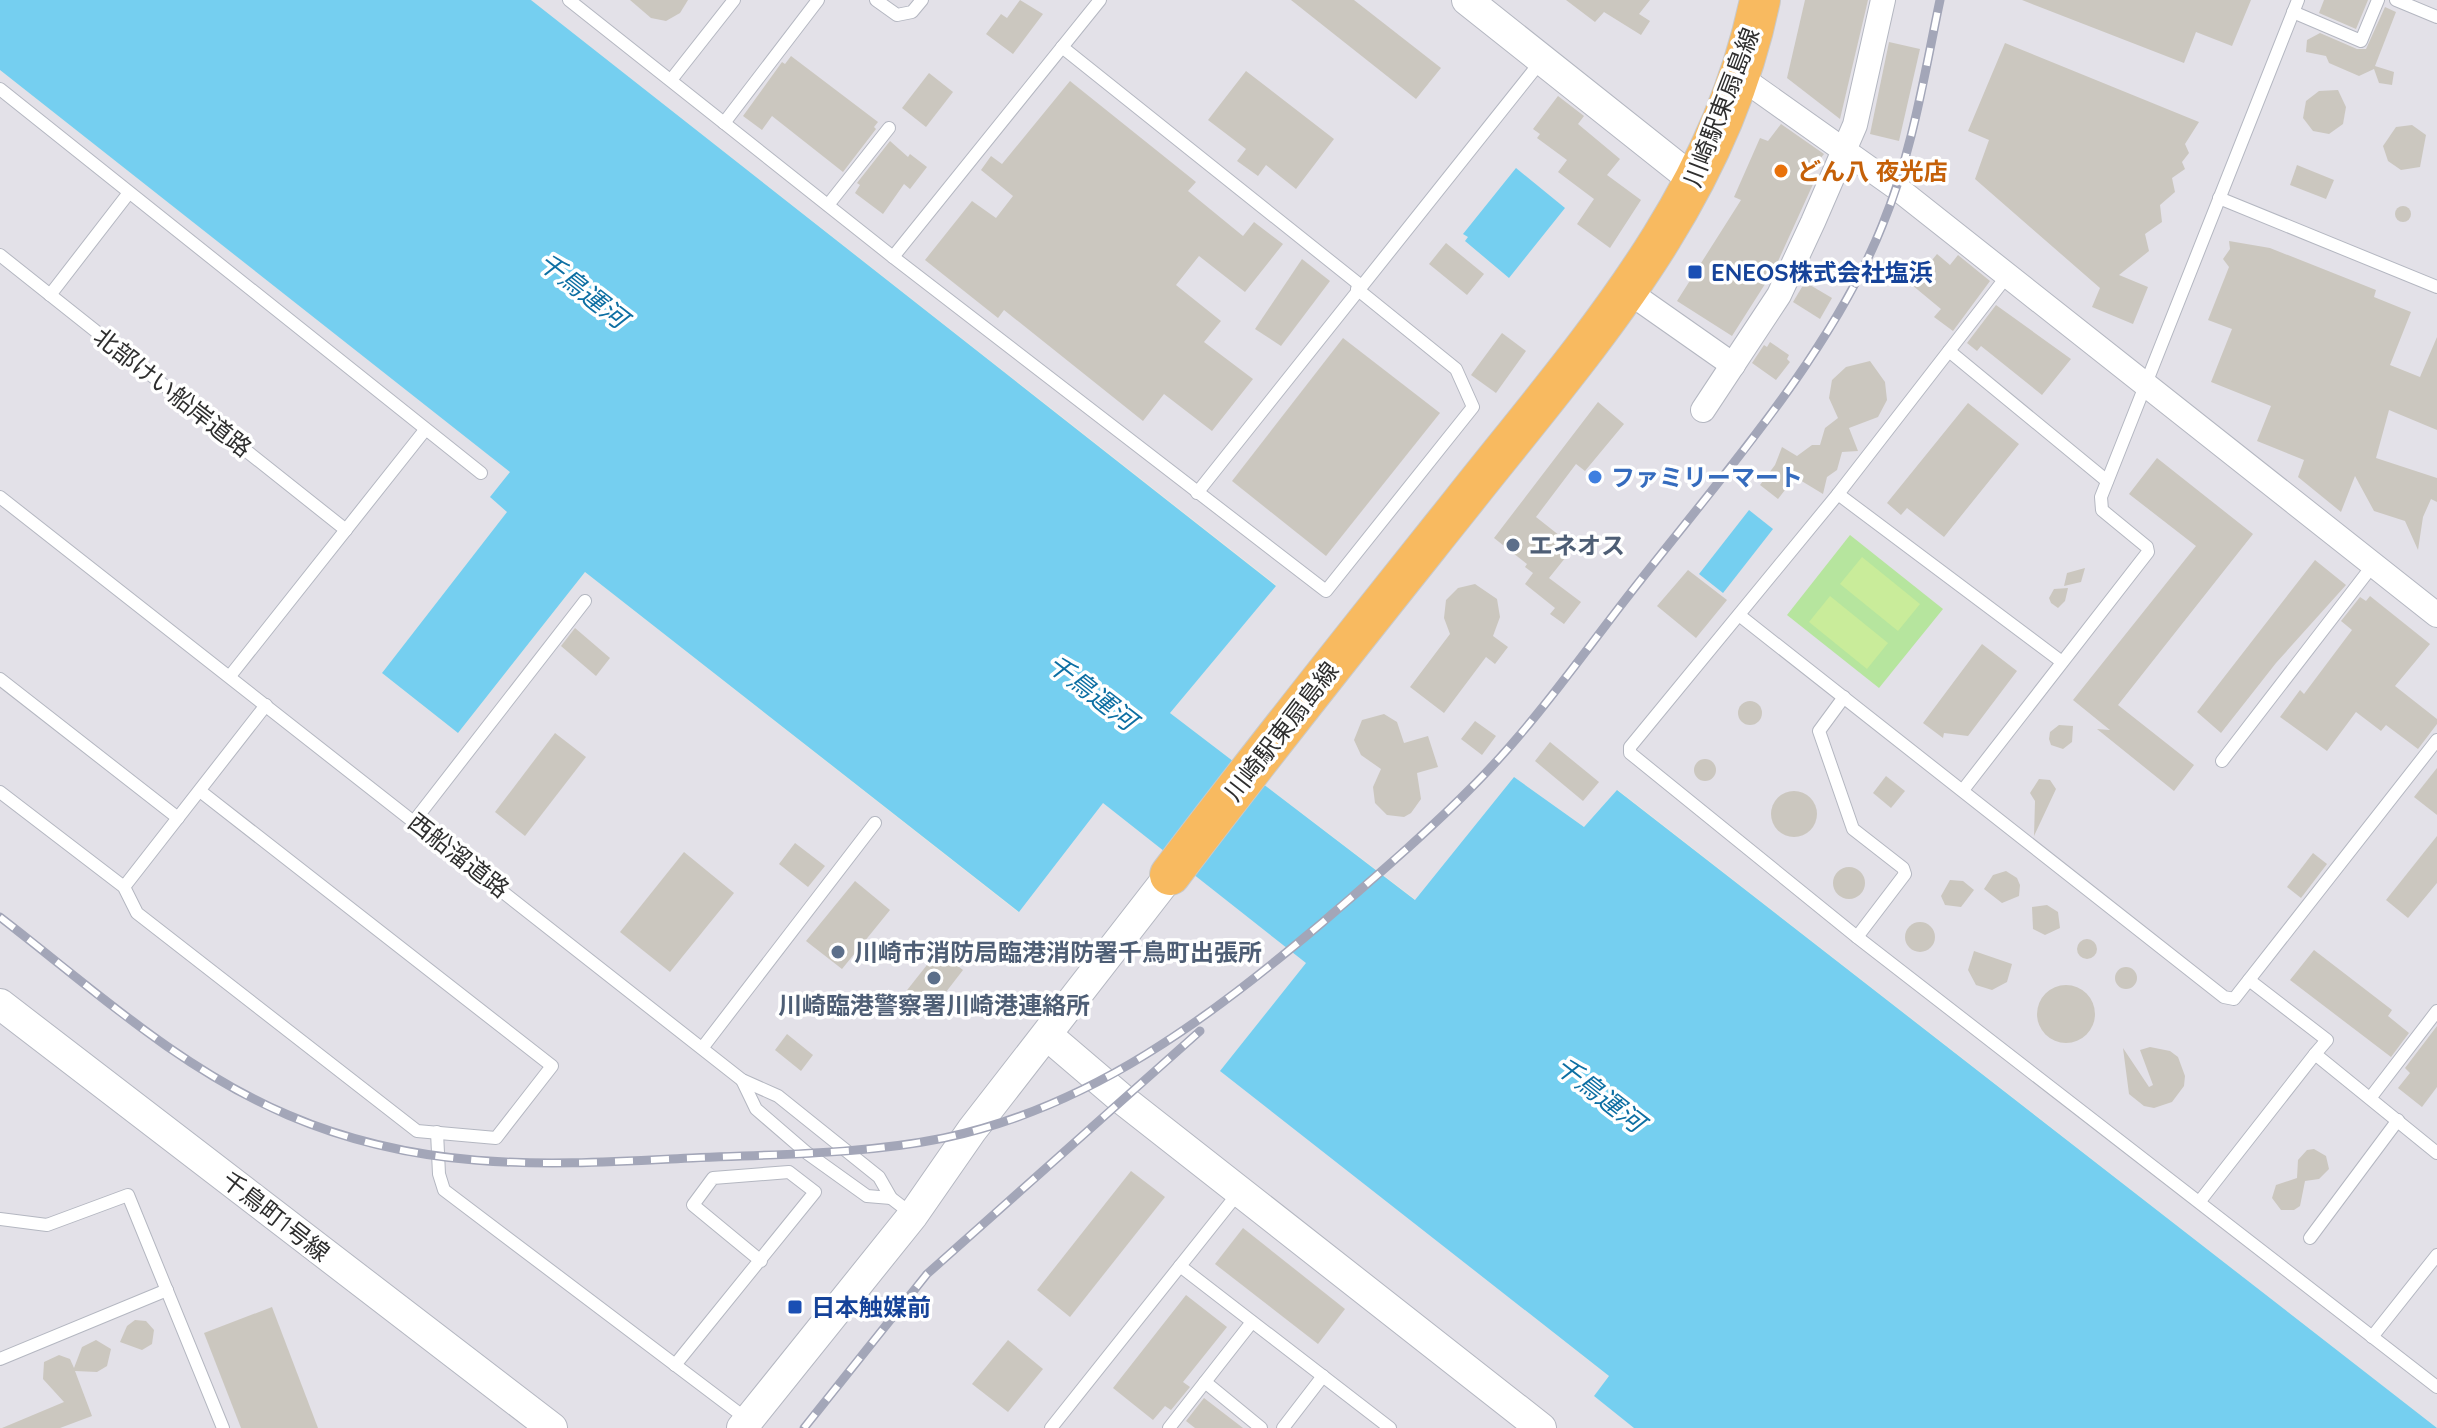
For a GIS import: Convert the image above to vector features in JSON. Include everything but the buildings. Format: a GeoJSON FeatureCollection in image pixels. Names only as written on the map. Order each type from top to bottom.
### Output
{"type":"FeatureCollection","features":[{"type":"Feature","properties":{"kind":"highway","name":"川崎駅東扇島線"},"geometry":{"type":"LineString","coordinates":[[1170,875],[1253,765],[1629,292],[1696,182],[1739,76],[1760,0]]}},
{"type":"Feature","properties":{"kind":"street"},"geometry":{"type":"LineString","coordinates":[[1467,0],[1696,182]]}},
{"type":"Feature","properties":{"kind":"street"},"geometry":{"type":"LineString","coordinates":[[1703,410],[1779,295],[1855,125],[1883,0]]}},
{"type":"Feature","properties":{"kind":"street"},"geometry":{"type":"LineString","coordinates":[[1739,76],[1843,148],[2437,615]]}},
{"type":"Feature","properties":{"kind":"street"},"geometry":{"type":"LineString","coordinates":[[1629,292],[1733,365]]}},
{"type":"Feature","properties":{"kind":"street","name":"川崎駅東扇島線"},"geometry":{"type":"LineString","coordinates":[[745,1424],[902,1206],[972,1130],[1170,875]]}},
{"type":"Feature","properties":{"kind":"street","name":"千鳥町1号線"},"geometry":{"type":"LineString","coordinates":[[0,1004],[552,1428]]}},
{"type":"Feature","properties":{"kind":"street"},"geometry":{"type":"LineString","coordinates":[[1047,1035],[1122,1099],[1241,1189],[1541,1428]]}},
{"type":"Feature","properties":{"kind":"lane"},"geometry":{"type":"LineString","coordinates":[[671,80],[734,0]]}},
{"type":"Feature","properties":{"kind":"lane"},"geometry":{"type":"LineString","coordinates":[[724,123],[818,0]]}},
{"type":"Feature","properties":{"kind":"lane"},"geometry":{"type":"LineString","coordinates":[[876,0],[897,15],[912,12],[922,0]]}},
{"type":"Feature","properties":{"kind":"lane"},"geometry":{"type":"LineString","coordinates":[[893,257],[1100,0]]}},
{"type":"Feature","properties":{"kind":"lane"},"geometry":{"type":"LineString","coordinates":[[1963,790],[2148,552],[2147,547],[2102,510],[2101,497],[2295,6],[2361,41],[2378,0]]}},
{"type":"Feature","properties":{"kind":"lane"},"geometry":{"type":"LineString","coordinates":[[2396,0],[2437,17]]}},
{"type":"Feature","properties":{"kind":"lane"},"geometry":{"type":"LineString","coordinates":[[573,1],[893,257],[1326,591],[1473,407],[1456,369],[1062,47]]}},
{"type":"Feature","properties":{"kind":"lane"},"geometry":{"type":"LineString","coordinates":[[1197,493],[1358,287],[1542,60]]}},
{"type":"Feature","properties":{"kind":"lane"},"geometry":{"type":"LineString","coordinates":[[0,89],[481,473]]}},
{"type":"Feature","properties":{"kind":"lane"},"geometry":{"type":"LineString","coordinates":[[828,205],[889,128]]}},
{"type":"Feature","properties":{"kind":"lane"},"geometry":{"type":"LineString","coordinates":[[50,295],[128,194]]}},
{"type":"Feature","properties":{"kind":"lane"},"geometry":{"type":"LineString","coordinates":[[2219,198],[2437,287]]}},
{"type":"Feature","properties":{"kind":"lane","name":"北部けい船岸道路"},"geometry":{"type":"LineString","coordinates":[[0,255],[346,530]]}},
{"type":"Feature","properties":{"kind":"lane"},"geometry":{"type":"LineString","coordinates":[[2007,276],[1838,494],[1630,747],[1630,753],[1857,937],[2437,1387]]}},
{"type":"Feature","properties":{"kind":"lane"},"geometry":{"type":"LineString","coordinates":[[1949,351],[2107,481]]}},
{"type":"Feature","properties":{"kind":"lane"},"geometry":{"type":"LineString","coordinates":[[230,676],[425,430]]}},
{"type":"Feature","properties":{"kind":"lane"},"geometry":{"type":"LineString","coordinates":[[1838,494],[2062,662]]}},
{"type":"Feature","properties":{"kind":"lane","name":"西船溜道路"},"geometry":{"type":"LineString","coordinates":[[0,497],[415,820],[742,1080],[778,1096],[879,1177],[902,1206]]}},
{"type":"Feature","properties":{"kind":"lane"},"geometry":{"type":"LineString","coordinates":[[2222,761],[2373,565]]}},
{"type":"Feature","properties":{"kind":"lane"},"geometry":{"type":"LineString","coordinates":[[415,820],[585,601]]}},
{"type":"Feature","properties":{"kind":"lane"},"geometry":{"type":"LineString","coordinates":[[1739,615],[2224,997],[2234,999],[2434,750]]}},
{"type":"Feature","properties":{"kind":"lane"},"geometry":{"type":"LineString","coordinates":[[0,679],[178,818]]}},
{"type":"Feature","properties":{"kind":"lane"},"geometry":{"type":"LineString","coordinates":[[1844,697],[1819,731],[1853,829],[1903,868],[1905,874],[1857,937]]}},
{"type":"Feature","properties":{"kind":"lane"},"geometry":{"type":"LineString","coordinates":[[124,887],[266,705]]}},
{"type":"Feature","properties":{"kind":"lane"},"geometry":{"type":"LineString","coordinates":[[0,792],[124,887],[137,913],[417,1131],[496,1138],[552,1066],[200,791]]}},
{"type":"Feature","properties":{"kind":"lane"},"geometry":{"type":"LineString","coordinates":[[703,1047],[875,823]]}},
{"type":"Feature","properties":{"kind":"lane"},"geometry":{"type":"LineString","coordinates":[[2200,1201],[2327,1040],[2249,980]]}},
{"type":"Feature","properties":{"kind":"lane"},"geometry":{"type":"LineString","coordinates":[[2371,1097],[2437,1011]]}},
{"type":"Feature","properties":{"kind":"lane"},"geometry":{"type":"LineString","coordinates":[[2315,1054],[2437,1153]]}},
{"type":"Feature","properties":{"kind":"lane"},"geometry":{"type":"LineString","coordinates":[[742,1080],[756,1109],[807,1153],[867,1196],[902,1206]]}},
{"type":"Feature","properties":{"kind":"lane"},"geometry":{"type":"LineString","coordinates":[[2310,1238],[2398,1120]]}},
{"type":"Feature","properties":{"kind":"lane"},"geometry":{"type":"LineString","coordinates":[[437,1132],[439,1174],[444,1190],[675,1365],[745,1424]]}},
{"type":"Feature","properties":{"kind":"lane"},"geometry":{"type":"LineString","coordinates":[[675,1365],[761,1261],[815,1192],[789,1172],[713,1178],[693,1205],[761,1261]]}},
{"type":"Feature","properties":{"kind":"lane"},"geometry":{"type":"LineString","coordinates":[[1051,1428],[1241,1189]]}},
{"type":"Feature","properties":{"kind":"lane"},"geometry":{"type":"LineString","coordinates":[[0,1219],[47,1225],[128,1195],[223,1428]]}},
{"type":"Feature","properties":{"kind":"lane"},"geometry":{"type":"LineString","coordinates":[[2372,1337],[2437,1255]]}},
{"type":"Feature","properties":{"kind":"lane"},"geometry":{"type":"LineString","coordinates":[[1180,1266],[1390,1428]]}},
{"type":"Feature","properties":{"kind":"lane"},"geometry":{"type":"LineString","coordinates":[[0,1359],[167,1290]]}},
{"type":"Feature","properties":{"kind":"lane"},"geometry":{"type":"LineString","coordinates":[[1169,1428],[1252,1322]]}},
{"type":"Feature","properties":{"kind":"lane"},"geometry":{"type":"LineString","coordinates":[[1283,1428],[1323,1376]]}},
{"type":"Feature","properties":{"kind":"lane"},"geometry":{"type":"LineString","coordinates":[[1205,1382],[1261,1428]]}},
{"type":"Feature","properties":{"kind":"shaded area"},"geometry":{"type":"Polygon","coordinates":[[[531,0],[2437,0],[2437,1428],[1618,790],[1584,827],[1514,777],[1416,900],[1170,713],[1276,585],[531,0]]]}},
{"type":"Feature","properties":{"kind":"shaded area"},"geometry":{"type":"Polygon","coordinates":[[[0,70],[511,472],[508,511],[382,673],[458,733],[585,572],[1018,912],[1102,802],[1307,963],[1221,1070],[1610,1377],[1594,1396],[1635,1428],[0,1428],[0,70]]]}},
{"type":"Feature","properties":{"kind":"green space"},"geometry":{"type":"Polygon","coordinates":[[[1850,535],[1943,609],[1879,688],[1787,615],[1850,535]]]}},
{"type":"Feature","properties":{"kind":"green space"},"geometry":{"type":"Polygon","coordinates":[[[1862,557],[1920,604],[1898,631],[1840,584],[1862,557]]]}},
{"type":"Feature","properties":{"kind":"green space"},"geometry":{"type":"Polygon","coordinates":[[[1830,596],[1888,643],[1867,669],[1809,622],[1830,596]]]}},
{"type":"Feature","properties":{"kind":"water","name":"千鳥運河"},"geometry":{"type":"Polygon","coordinates":[[[0,0],[531,0],[1276,586],[1170,713],[1415,900],[1514,777],[1584,827],[1617,790],[2437,1428],[1634,1428],[1594,1396],[1609,1376],[1220,1071],[1306,963],[1103,803],[1019,912],[585,572],[458,733],[382,673],[507,512],[490,497],[510,472],[0,70],[0,0]]]}},
{"type":"Feature","properties":{"kind":"water"},"geometry":{"type":"Polygon","coordinates":[[[1516,168],[1565,208],[1509,278],[1465,241],[1468,237],[1463,234],[1516,168]]]}},
{"type":"Feature","properties":{"kind":"water"},"geometry":{"type":"Polygon","coordinates":[[[1749,510],[1773,529],[1723,593],[1699,574],[1749,510]]]}},
{"type":"Feature","properties":{"kind":"railway"},"geometry":{"type":"LineString","coordinates":[[0,917],[103,999],[210,1075],[288,1115],[336,1133],[430,1155],[524,1163],[572,1163],[842,1151],[944,1138],[998,1124],[1050,1105],[1147,1054],[1280,957],[1440,818],[1497,761],[1535,716],[1731,467],[1832,325],[1859,276],[1892,199],[1916,114],[1940,0]]}},
{"type":"Feature","properties":{"kind":"railway"},"geometry":{"type":"LineString","coordinates":[[804,1428],[927,1274],[1200,1031]]}},
{"type":"Feature","properties":{"kind":"place","name":"どん八 夜光店"},"geometry":{"type":"Point","coordinates":[1781,171]}},
{"type":"Feature","properties":{"kind":"place","name":"ENEOS株式会社塩浜"},"geometry":{"type":"Point","coordinates":[1695,272]}},
{"type":"Feature","properties":{"kind":"place","name":"ファミリーマート"},"geometry":{"type":"Point","coordinates":[1595,477]}},
{"type":"Feature","properties":{"kind":"place","name":"エネオス"},"geometry":{"type":"Point","coordinates":[1513,545]}},
{"type":"Feature","properties":{"kind":"place","name":"川崎市消防局臨港消防署千鳥町出張所"},"geometry":{"type":"Point","coordinates":[838,952]}},
{"type":"Feature","properties":{"kind":"place","name":"川崎臨港警察署川崎港連絡所"},"geometry":{"type":"Point","coordinates":[934,978]}},
{"type":"Feature","properties":{"kind":"place","name":"日本触媒前"},"geometry":{"type":"Point","coordinates":[795,1307]}}]}
